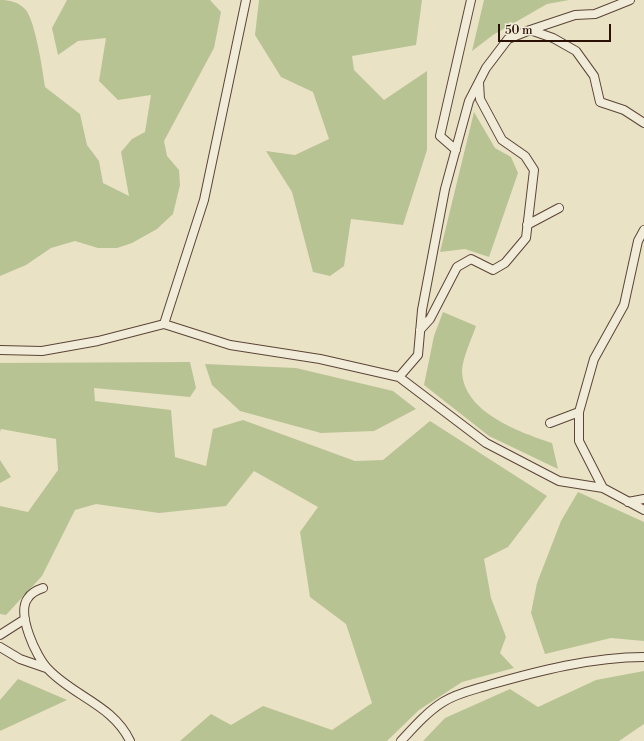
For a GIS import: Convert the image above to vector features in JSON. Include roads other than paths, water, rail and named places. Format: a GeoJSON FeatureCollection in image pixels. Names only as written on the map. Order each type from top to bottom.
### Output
{"type":"FeatureCollection","features":[{"type":"Feature","properties":{"kind":"lane"},"geometry":{"type":"LineString","coordinates":[[164,324],[204,200],[246,0]]}},
{"type":"Feature","properties":{"kind":"lane"},"geometry":{"type":"LineString","coordinates":[[456,150],[440,136],[471,0]]}},
{"type":"Feature","properties":{"kind":"lane"},"geometry":{"type":"LineString","coordinates":[[399,377],[418,355],[422,310],[445,189],[470,101],[486,68],[508,39],[575,15],[595,14],[630,0]]}},
{"type":"Feature","properties":{"kind":"lane"},"geometry":{"type":"LineString","coordinates":[[530,30],[553,38],[576,51],[594,76],[600,102],[624,110],[644,123]]}},
{"type":"Feature","properties":{"kind":"lane"},"geometry":{"type":"LineString","coordinates":[[420,330],[430,319],[457,267],[470,259],[493,270],[505,263],[526,238],[534,170],[525,156],[502,140],[480,99],[479,82]]}},
{"type":"Feature","properties":{"kind":"lane"},"geometry":{"type":"LineString","coordinates":[[527,225],[559,208]]}},
{"type":"Feature","properties":{"kind":"lane"},"geometry":{"type":"LineString","coordinates":[[603,488],[579,441],[579,412],[594,359],[624,305],[638,241],[644,230]]}},
{"type":"Feature","properties":{"kind":"lane"},"geometry":{"type":"LineString","coordinates":[[0,350],[49,350],[98,341],[164,324],[230,345],[320,359],[399,377],[486,443],[559,481],[603,488],[644,510]]}},
{"type":"Feature","properties":{"kind":"lane"},"geometry":{"type":"LineString","coordinates":[[550,424],[579,412]]}},
{"type":"Feature","properties":{"kind":"lane"},"geometry":{"type":"LineString","coordinates":[[628,502],[644,498]]}},
{"type":"Feature","properties":{"kind":"lane"},"geometry":{"type":"LineString","coordinates":[[43,588],[27,599],[24,610],[25,619],[36,652],[46,668],[59,679],[105,710],[119,724],[130,741]]}},
{"type":"Feature","properties":{"kind":"lane"},"geometry":{"type":"LineString","coordinates":[[0,636],[25,619]]}},
{"type":"Feature","properties":{"kind":"lane"},"geometry":{"type":"LineString","coordinates":[[0,647],[20,659],[46,668]]}},
{"type":"Feature","properties":{"kind":"lane"},"geometry":{"type":"LineString","coordinates":[[401,741],[429,712],[444,701],[462,693],[564,667],[615,658],[644,657]]}}]}
